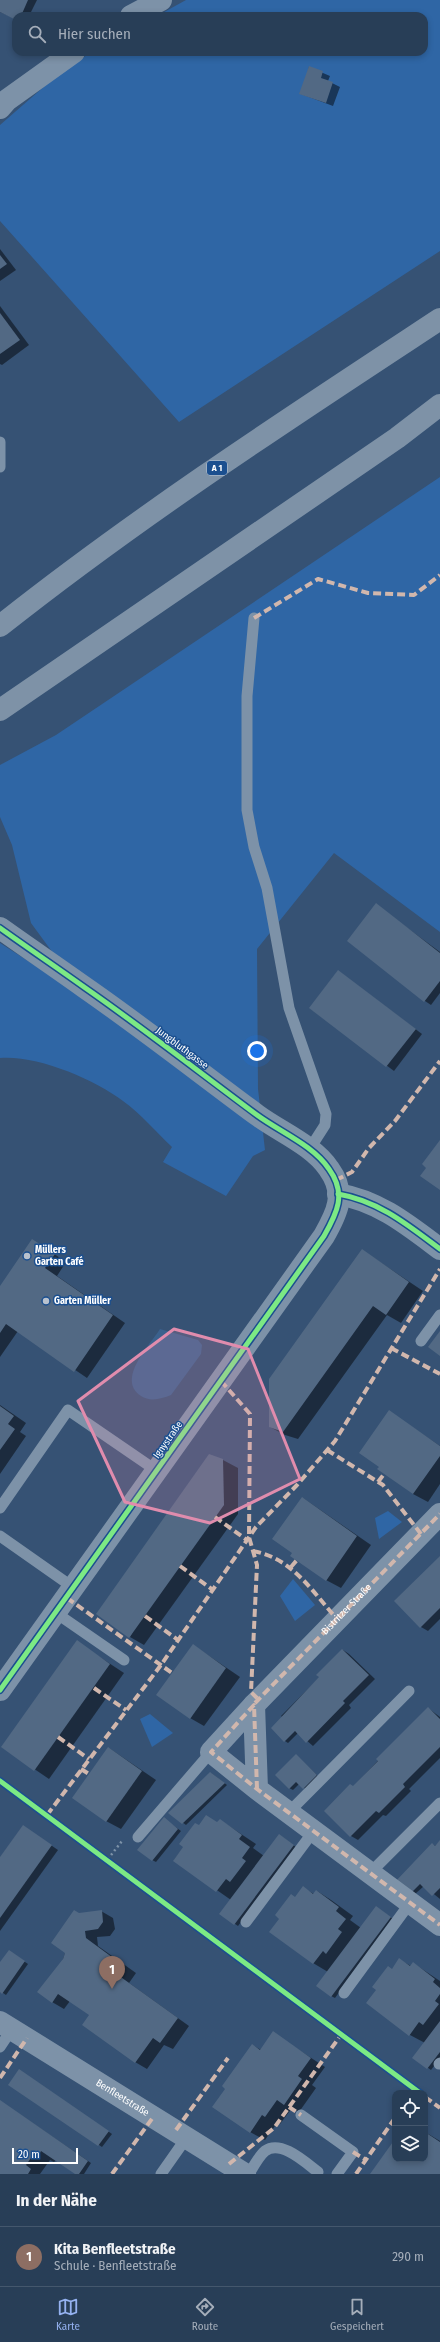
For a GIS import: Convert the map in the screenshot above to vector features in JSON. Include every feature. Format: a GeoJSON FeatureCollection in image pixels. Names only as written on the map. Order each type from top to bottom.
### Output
{"type":"FeatureCollection","features":[{"type":"Feature","properties":{"kind":"highway","name":"A 1"},"geometry":{"type":"LineString","coordinates":[[0,626],[68,572],[212,472],[440,319]]}},
{"type":"Feature","properties":{"kind":"highway"},"geometry":{"type":"LineString","coordinates":[[0,710],[396,438],[440,405]]}},
{"type":"Feature","properties":{"kind":"highway"},"geometry":{"type":"LineString","coordinates":[[396,438],[440,413]]}},
{"type":"Feature","properties":{"kind":"street"},"geometry":{"type":"LineString","coordinates":[[138,12],[161,0]]}},
{"type":"Feature","properties":{"kind":"street"},"geometry":{"type":"LineString","coordinates":[[2,100],[68,56]]}},
{"type":"Feature","properties":{"kind":"street","name":"Jungbluthgasse"},"geometry":{"type":"LineString","coordinates":[[0,928],[136,1024],[259,1117],[309,1150],[329,1168],[336,1180],[338,1194]]}},
{"type":"Feature","properties":{"kind":"street"},"geometry":{"type":"LineString","coordinates":[[338,1194],[369,1201],[390,1212],[440,1249]]}},
{"type":"Feature","properties":{"kind":"street","name":"Ignystraße"},"geometry":{"type":"LineString","coordinates":[[0,1690],[324,1236],[339,1208],[338,1194]]}},
{"type":"Feature","properties":{"kind":"street","name":"Bistritzer Straße"},"geometry":{"type":"LineString","coordinates":[[211,1752],[254,1705],[440,1514]]}},
{"type":"Feature","properties":{"kind":"street"},"geometry":{"type":"LineString","coordinates":[[254,1705],[257,1790]]}},
{"type":"Feature","properties":{"kind":"street"},"geometry":{"type":"LineString","coordinates":[[211,1752],[257,1790],[440,1925]]}},
{"type":"Feature","properties":{"kind":"street","name":"Benfleetstraße"},"geometry":{"type":"LineString","coordinates":[[6,2025],[245,2174]]}},
{"type":"Feature","properties":{"kind":"lane"},"geometry":{"type":"LineString","coordinates":[[0,442],[0,467]]}},
{"type":"Feature","properties":{"kind":"lane"},"geometry":{"type":"LineString","coordinates":[[254,618],[247,696],[247,810],[254,848],[267,888],[288,1008],[326,1114],[325,1125],[309,1150]]}},
{"type":"Feature","properties":{"kind":"lane"},"geometry":{"type":"LineString","coordinates":[[421,1341],[440,1316]]}},
{"type":"Feature","properties":{"kind":"lane"},"geometry":{"type":"LineString","coordinates":[[0,1508],[68,1410],[157,1471]]}},
{"type":"Feature","properties":{"kind":"lane"},"geometry":{"type":"LineString","coordinates":[[0,1536],[74,1588]]}},
{"type":"Feature","properties":{"kind":"lane"},"geometry":{"type":"LineString","coordinates":[[56,1613],[124,1660]]}},
{"type":"Feature","properties":{"kind":"lane"},"geometry":{"type":"LineString","coordinates":[[288,1813],[409,1691]]}},
{"type":"Feature","properties":{"kind":"lane"},"geometry":{"type":"LineString","coordinates":[[138,1838],[211,1752]]}},
{"type":"Feature","properties":{"kind":"lane"},"geometry":{"type":"LineString","coordinates":[[369,1874],[440,1803]]}},
{"type":"Feature","properties":{"kind":"lane"},"geometry":{"type":"LineString","coordinates":[[246,1922],[314,1832]]}},
{"type":"Feature","properties":{"kind":"lane"},"geometry":{"type":"LineString","coordinates":[[344,1993],[410,1903]]}},
{"type":"Feature","properties":{"kind":"lane"},"geometry":{"type":"LineString","coordinates":[[0,2047],[6,2025]]}},
{"type":"Feature","properties":{"kind":"lane"},"geometry":{"type":"LineString","coordinates":[[301,2115],[353,2152],[337,2174]]}},
{"type":"Feature","properties":{"kind":"lane"},"geometry":{"type":"LineString","coordinates":[[161,2174],[186,2137]]}},
{"type":"Feature","properties":{"kind":"lane"},"geometry":{"type":"LineString","coordinates":[[249,2174],[265,2151],[273,2148],[282,2149],[318,2172]]}},
{"type":"Feature","properties":{"kind":"highlighted area"},"geometry":{"type":"Polygon","coordinates":[[[174,1329],[248,1349],[300,1479],[210,1523],[125,1502],[78,1401],[174,1329]]]}},
{"type":"Feature","properties":{"kind":"shaded area"},"geometry":{"type":"Polygon","coordinates":[[[186,0],[440,0],[440,251],[179,422],[0,221],[0,125],[54,78],[85,56],[428,56],[428,12],[164,12],[186,0]]]}},
{"type":"Feature","properties":{"kind":"shaded area"},"geometry":{"type":"Polygon","coordinates":[[[440,477],[440,932],[334,853],[257,949],[258,1089],[265,1150],[253,1156],[226,1196],[163,1162],[172,1147],[136,1112],[111,1093],[81,1077],[48,1064],[15,1058],[0,1058],[0,943],[39,968],[53,953],[31,923],[12,845],[0,817],[0,765],[56,735],[440,477]]]}},
{"type":"Feature","properties":{"kind":"shaded area"},"geometry":{"type":"Polygon","coordinates":[[[160,1329],[198,1340],[202,1345],[201,1354],[171,1395],[159,1399],[148,1399],[141,1396],[134,1389],[132,1381],[133,1372],[137,1362],[160,1329]]]}},
{"type":"Feature","properties":{"kind":"shaded area"},"geometry":{"type":"Polygon","coordinates":[[[388,1511],[402,1522],[379,1539],[375,1518],[388,1511]]]}},
{"type":"Feature","properties":{"kind":"shaded area"},"geometry":{"type":"Polygon","coordinates":[[[293,1579],[315,1605],[295,1621],[280,1596],[293,1579]]]}},
{"type":"Feature","properties":{"kind":"shaded area"},"geometry":{"type":"Polygon","coordinates":[[[150,1714],[173,1733],[152,1747],[140,1719],[150,1714]]]}},
{"type":"Feature","properties":{"kind":"building"},"geometry":{"type":"Polygon","coordinates":[[[0,0],[28,0],[23,12],[12,12],[12,18],[0,12],[0,0]]]}},
{"type":"Feature","properties":{"kind":"building"},"geometry":{"type":"Polygon","coordinates":[[[309,66],[323,71],[321,78],[333,82],[326,103],[299,94],[309,66]]]}},
{"type":"Feature","properties":{"kind":"building"},"geometry":{"type":"Polygon","coordinates":[[[0,255],[7,264],[0,269],[0,255]]]}},
{"type":"Feature","properties":{"kind":"building"},"geometry":{"type":"Polygon","coordinates":[[[0,313],[20,340],[0,354],[0,313]]]}},
{"type":"Feature","properties":{"kind":"building"},"geometry":{"type":"Polygon","coordinates":[[[376,903],[440,953],[440,981],[424,1002],[347,941],[376,903]]]}},
{"type":"Feature","properties":{"kind":"building"},"geometry":{"type":"Polygon","coordinates":[[[338,970],[416,1029],[386,1067],[309,1008],[338,970]]]}},
{"type":"Feature","properties":{"kind":"building"},"geometry":{"type":"Polygon","coordinates":[[[440,1140],[440,1190],[420,1176],[426,1168],[422,1164],[440,1140]]]}},
{"type":"Feature","properties":{"kind":"building","name":"Garten Müller"},"geometry":{"type":"Polygon","coordinates":[[[32,1239],[55,1254],[45,1268],[113,1315],[74,1372],[6,1324],[0,1333],[0,1286],[32,1239]]]}},
{"type":"Feature","properties":{"kind":"building"},"geometry":{"type":"Polygon","coordinates":[[[362,1249],[409,1282],[386,1315],[373,1306],[283,1432],[269,1427],[269,1379],[362,1249]]]}},
{"type":"Feature","properties":{"kind":"building"},"geometry":{"type":"Polygon","coordinates":[[[440,1331],[440,1356],[428,1347],[440,1331]]]}},
{"type":"Feature","properties":{"kind":"building"},"geometry":{"type":"Polygon","coordinates":[[[0,1406],[14,1416],[8,1424],[15,1429],[0,1450],[0,1406]]]}},
{"type":"Feature","properties":{"kind":"building"},"geometry":{"type":"Polygon","coordinates":[[[389,1410],[440,1446],[440,1456],[413,1494],[377,1469],[379,1467],[359,1453],[389,1410]]]}},
{"type":"Feature","properties":{"kind":"building"},"geometry":{"type":"Polygon","coordinates":[[[209,1454],[223,1459],[224,1505],[129,1638],[96,1614],[209,1454]]]}},
{"type":"Feature","properties":{"kind":"building"},"geometry":{"type":"Polygon","coordinates":[[[302,1497],[357,1536],[326,1581],[290,1556],[292,1553],[272,1539],[302,1497]]]}},
{"type":"Feature","properties":{"kind":"building"},"geometry":{"type":"Polygon","coordinates":[[[440,1556],[440,1608],[420,1628],[394,1601],[440,1556]]]}},
{"type":"Feature","properties":{"kind":"building"},"geometry":{"type":"Polygon","coordinates":[[[77,1640],[110,1664],[34,1771],[1,1747],[77,1640]]]}},
{"type":"Feature","properties":{"kind":"building"},"geometry":{"type":"Polygon","coordinates":[[[193,1644],[226,1668],[190,1719],[156,1695],[193,1644]]]}},
{"type":"Feature","properties":{"kind":"building"},"geometry":{"type":"Polygon","coordinates":[[[342,1649],[369,1675],[343,1701],[345,1703],[306,1743],[295,1731],[284,1742],[271,1728],[319,1677],[316,1675],[342,1649]]]}},
{"type":"Feature","properties":{"kind":"building"},"geometry":{"type":"Polygon","coordinates":[[[428,1707],[440,1719],[440,1747],[403,1784],[405,1787],[379,1813],[376,1811],[350,1837],[324,1811],[350,1784],[353,1786],[378,1761],[376,1759],[428,1707]]]}},
{"type":"Feature","properties":{"kind":"building"},"geometry":{"type":"Polygon","coordinates":[[[108,1747],[142,1771],[106,1822],[72,1798],[108,1747]]]}},
{"type":"Feature","properties":{"kind":"building"},"geometry":{"type":"Polygon","coordinates":[[[296,1754],[317,1775],[303,1789],[296,1782],[289,1789],[275,1775],[296,1754]]]}},
{"type":"Feature","properties":{"kind":"building"},"geometry":{"type":"Polygon","coordinates":[[[210,1772],[225,1783],[182,1824],[168,1813],[210,1772]]]}},
{"type":"Feature","properties":{"kind":"building"},"geometry":{"type":"Polygon","coordinates":[[[206,1815],[217,1822],[220,1819],[242,1835],[239,1839],[250,1847],[242,1858],[246,1861],[230,1882],[226,1879],[216,1892],[173,1861],[183,1847],[179,1844],[195,1823],[199,1825],[206,1815]]]}},
{"type":"Feature","properties":{"kind":"building"},"geometry":{"type":"Polygon","coordinates":[[[164,1817],[178,1829],[152,1861],[137,1850],[164,1817]]]}},
{"type":"Feature","properties":{"kind":"building"},"geometry":{"type":"Polygon","coordinates":[[[23,1825],[52,1845],[0,1918],[0,1857],[23,1825]]]}},
{"type":"Feature","properties":{"kind":"building"},"geometry":{"type":"Polygon","coordinates":[[[279,1834],[294,1845],[234,1925],[219,1914],[279,1834]]]}},
{"type":"Feature","properties":{"kind":"building"},"geometry":{"type":"Polygon","coordinates":[[[440,1840],[440,1888],[432,1896],[420,1884],[411,1893],[395,1882],[432,1843],[435,1846],[440,1840]]]}},
{"type":"Feature","properties":{"kind":"building"},"geometry":{"type":"Polygon","coordinates":[[[303,1886],[313,1894],[316,1890],[339,1907],[336,1911],[346,1919],[338,1929],[342,1932],[326,1954],[323,1951],[313,1964],[269,1932],[279,1919],[275,1915],[291,1894],[295,1897],[303,1886]]]}},
{"type":"Feature","properties":{"kind":"building"},"geometry":{"type":"Polygon","coordinates":[[[376,1906],[391,1917],[331,1997],[316,1986],[376,1906]]]}},
{"type":"Feature","properties":{"kind":"building"},"geometry":{"type":"Polygon","coordinates":[[[74,1910],[79,1913],[102,1910],[103,1922],[98,1929],[85,1931],[86,1938],[124,1966],[118,1975],[178,2018],[160,2043],[153,2038],[135,2063],[82,2025],[89,2015],[58,1994],[52,2003],[37,1992],[63,1959],[65,1953],[51,1943],[74,1910]]]}},
{"type":"Feature","properties":{"kind":"building"},"geometry":{"type":"Polygon","coordinates":[[[9,1950],[25,1961],[2,1994],[0,1992],[0,1962],[9,1950]]]}},
{"type":"Feature","properties":{"kind":"building"},"geometry":{"type":"Polygon","coordinates":[[[399,1958],[410,1966],[413,1962],[435,1979],[433,1982],[440,1988],[440,1994],[435,2001],[439,2004],[423,2025],[419,2022],[409,2036],[366,2003],[376,1990],[372,1987],[388,1966],[392,1969],[399,1958]]]}},
{"type":"Feature","properties":{"kind":"building"},"geometry":{"type":"Polygon","coordinates":[[[440,2021],[440,2052],[427,2069],[412,2058],[440,2021]]]}},
{"type":"Feature","properties":{"kind":"building"},"geometry":{"type":"Polygon","coordinates":[[[273,2031],[311,2058],[298,2076],[302,2079],[284,2105],[277,2100],[265,2117],[262,2115],[250,2133],[212,2107],[225,2089],[222,2086],[252,2044],[260,2050],[273,2031]]]}},
{"type":"Feature","properties":{"kind":"building"},"geometry":{"type":"Polygon","coordinates":[[[19,2069],[109,2131],[98,2146],[8,2085],[19,2069]]]}},
{"type":"Feature","properties":{"kind":"building"},"geometry":{"type":"Polygon","coordinates":[[[0,2100],[88,2161],[79,2174],[75,2174],[41,2151],[39,2155],[35,2152],[26,2165],[31,2169],[28,2174],[0,2174],[0,2100]]]}},
{"type":"Feature","properties":{"kind":"building"},"geometry":{"type":"Polygon","coordinates":[[[428,2134],[440,2142],[440,2174],[370,2174],[392,2143],[392,2162],[428,2162],[428,2134]]]}},
{"type":"Feature","properties":{"kind":"marked path"},"geometry":{"type":"LineString","coordinates":[[254,618],[318,579],[368,593],[414,595],[440,575]]}},
{"type":"Feature","properties":{"kind":"marked path"},"geometry":{"type":"LineString","coordinates":[[336,1180],[352,1172],[369,1148],[395,1121],[440,1061]]}},
{"type":"Feature","properties":{"kind":"marked path"},"geometry":{"type":"LineString","coordinates":[[47,1815],[161,1665],[256,1527],[297,1485],[335,1441],[440,1269]]}},
{"type":"Feature","properties":{"kind":"marked path"},"geometry":{"type":"LineString","coordinates":[[391,1348],[440,1374]]}},
{"type":"Feature","properties":{"kind":"marked path"},"geometry":{"type":"LineString","coordinates":[[221,1381],[250,1414],[249,1537],[257,1565],[251,1692],[259,1700]]}},
{"type":"Feature","properties":{"kind":"marked path"},"geometry":{"type":"LineString","coordinates":[[327,1450],[383,1485],[421,1534]]}},
{"type":"Feature","properties":{"kind":"marked path"},"geometry":{"type":"LineString","coordinates":[[378,1482],[384,1474]]}},
{"type":"Feature","properties":{"kind":"marked path"},"geometry":{"type":"LineString","coordinates":[[255,1703],[440,1514]]}},
{"type":"Feature","properties":{"kind":"marked path"},"geometry":{"type":"LineString","coordinates":[[215,1517],[247,1540]]}},
{"type":"Feature","properties":{"kind":"marked path"},"geometry":{"type":"LineString","coordinates":[[253,1551],[267,1555],[290,1568],[310,1587],[337,1619]]}},
{"type":"Feature","properties":{"kind":"marked path"},"geometry":{"type":"LineString","coordinates":[[291,1567],[297,1560]]}},
{"type":"Feature","properties":{"kind":"marked path"},"geometry":{"type":"LineString","coordinates":[[180,1566],[213,1590]]}},
{"type":"Feature","properties":{"kind":"marked path"},"geometry":{"type":"LineString","coordinates":[[67,1598],[172,1673]]}},
{"type":"Feature","properties":{"kind":"marked path"},"geometry":{"type":"LineString","coordinates":[[145,1616],[178,1640]]}},
{"type":"Feature","properties":{"kind":"marked path"},"geometry":{"type":"LineString","coordinates":[[94,1688],[126,1710]]}},
{"type":"Feature","properties":{"kind":"marked path"},"geometry":{"type":"LineString","coordinates":[[257,1789],[254,1705],[211,1752],[257,1789],[440,1925]]}},
{"type":"Feature","properties":{"kind":"marked path"},"geometry":{"type":"LineString","coordinates":[[58,1737],[89,1759]]}},
{"type":"Feature","properties":{"kind":"marked path"},"geometry":{"type":"LineString","coordinates":[[81,1769],[89,1774]]}},
{"type":"Feature","properties":{"kind":"marked path"},"geometry":{"type":"LineString","coordinates":[[229,2164],[274,2128],[341,2035]]}},
{"type":"Feature","properties":{"kind":"marked path"},"geometry":{"type":"LineString","coordinates":[[0,2078],[27,2038]]}},
{"type":"Feature","properties":{"kind":"marked path"},"geometry":{"type":"LineString","coordinates":[[176,2130],[228,2058]]}},
{"type":"Feature","properties":{"kind":"marked path"},"geometry":{"type":"LineString","coordinates":[[428,2099],[440,2108]]}},
{"type":"Feature","properties":{"kind":"marked path"},"geometry":{"type":"LineString","coordinates":[[289,2107],[301,2115]]}},
{"type":"Feature","properties":{"kind":"marked path"},"geometry":{"type":"LineString","coordinates":[[112,2174],[154,2116]]}},
{"type":"Feature","properties":{"kind":"marked path"},"geometry":{"type":"LineString","coordinates":[[356,2174],[392,2122]]}},
{"type":"Feature","properties":{"kind":"marked path"},"geometry":{"type":"LineString","coordinates":[[353,2152],[366,2160]]}},
{"type":"Feature","properties":{"kind":"cycle path"},"geometry":{"type":"LineString","coordinates":[[0,928],[128,1018],[257,1115],[296,1139],[314,1153],[329,1169],[338,1187],[339,1195],[336,1211],[324,1236],[0,1690]]}},
{"type":"Feature","properties":{"kind":"cycle path"},"geometry":{"type":"LineString","coordinates":[[338,1194],[353,1197],[380,1208],[440,1249]]}},
{"type":"Feature","properties":{"kind":"cycle path"},"geometry":{"type":"LineString","coordinates":[[0,1781],[416,2090]]}},
{"type":"Feature","properties":{"kind":"place","name":"Müllers Garten Café"},"geometry":{"type":"Point","coordinates":[27,1256]}},
{"type":"Feature","properties":{"kind":"place","name":"Garten Müller"},"geometry":{"type":"Point","coordinates":[46,1301]}},
{"type":"Feature","properties":{"kind":"place","name":"Kita Benfleetstraße"},"geometry":{"type":"Point","coordinates":[112,1989]}}]}
